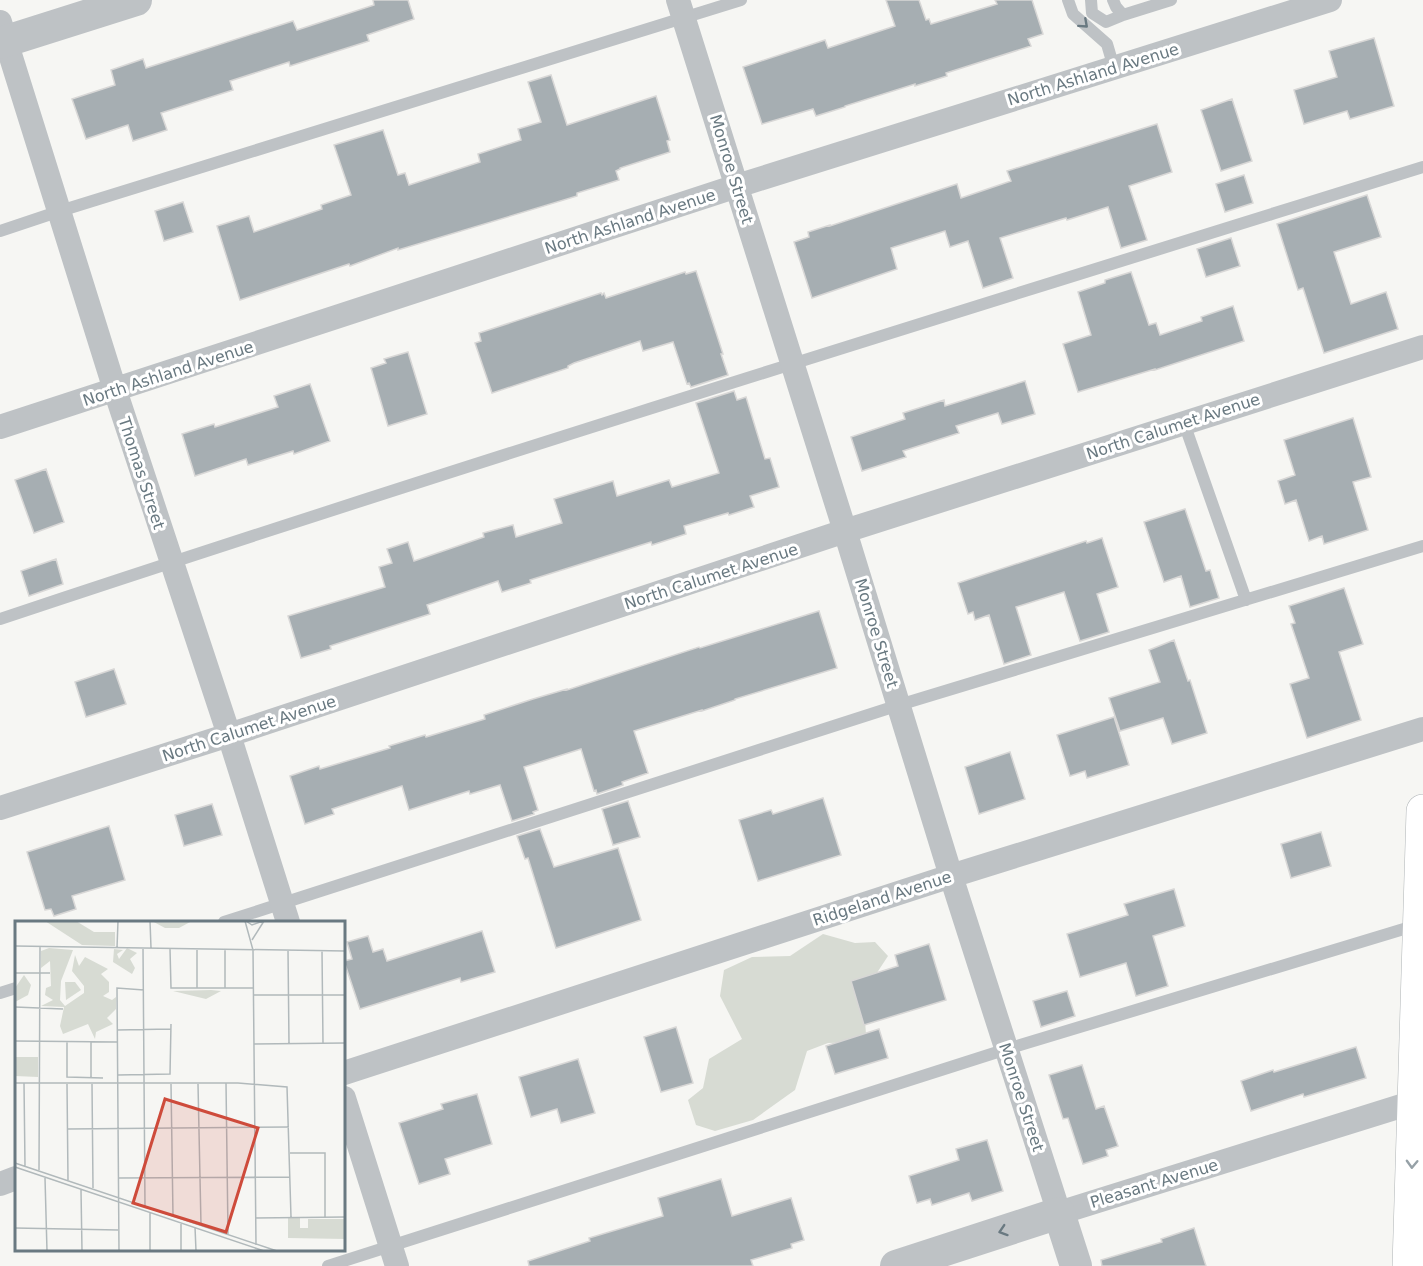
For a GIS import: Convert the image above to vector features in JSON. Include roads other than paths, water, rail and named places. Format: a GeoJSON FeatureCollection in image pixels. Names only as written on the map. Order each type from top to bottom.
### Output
{"type":"FeatureCollection","features":[{"type":"Feature","properties":{"kind":"main road"},"geometry":{"type":"LineString","coordinates":[[1409,1266],[1423,811]]}},
{"type":"Feature","properties":{"kind":"street"},"geometry":{"type":"LineString","coordinates":[[2,35],[136,0]]}},
{"type":"Feature","properties":{"kind":"street","name":"North Ashland Avenue"},"geometry":{"type":"LineString","coordinates":[[0,427],[737,186],[1330,0]]}},
{"type":"Feature","properties":{"kind":"street","name":"Monroe Street"},"geometry":{"type":"LineString","coordinates":[[681,9],[951,876],[1076,1266]]}},
{"type":"Feature","properties":{"kind":"street","name":"Thomas Street"},"geometry":{"type":"LineString","coordinates":[[2,35],[285,913]]}},
{"type":"Feature","properties":{"kind":"street","name":"North Calumet Avenue"},"geometry":{"type":"LineString","coordinates":[[0,808],[229,735],[845,531],[1423,347]]}},
{"type":"Feature","properties":{"kind":"street","name":"Ridgeland Avenue"},"geometry":{"type":"LineString","coordinates":[[345,1073],[951,876],[1423,729]]}},
{"type":"Feature","properties":{"kind":"street"},"geometry":{"type":"LineString","coordinates":[[345,1101],[394,1256]]}},
{"type":"Feature","properties":{"kind":"street","name":"Pleasant Avenue"},"geometry":{"type":"LineString","coordinates":[[896,1266],[1414,1102]]}},
{"type":"Feature","properties":{"kind":"street"},"geometry":{"type":"LineString","coordinates":[[0,1184],[15,1178]]}},
{"type":"Feature","properties":{"kind":"lane"},"geometry":{"type":"LineString","coordinates":[[0,231],[681,9],[741,0]]}},
{"type":"Feature","properties":{"kind":"lane"},"geometry":{"type":"LineString","coordinates":[[1068,0],[1073,14],[1107,44],[1114,68]]}},
{"type":"Feature","properties":{"kind":"lane"},"geometry":{"type":"LineString","coordinates":[[1091,0],[1092,13],[1106,22],[1171,0]]}},
{"type":"Feature","properties":{"kind":"lane"},"geometry":{"type":"LineString","coordinates":[[1113,0],[1123,15]]}},
{"type":"Feature","properties":{"kind":"lane"},"geometry":{"type":"LineString","coordinates":[[0,619],[792,363],[1423,167]]}},
{"type":"Feature","properties":{"kind":"lane"},"geometry":{"type":"LineString","coordinates":[[1184,423],[1246,600]]}},
{"type":"Feature","properties":{"kind":"lane"},"geometry":{"type":"LineString","coordinates":[[231,921],[285,913],[899,705],[1423,546]]}},
{"type":"Feature","properties":{"kind":"lane"},"geometry":{"type":"LineString","coordinates":[[328,1266],[394,1256],[1007,1049],[1420,924]]}},
{"type":"Feature","properties":{"kind":"lane"},"geometry":{"type":"LineString","coordinates":[[0,993],[15,988]]}}]}
